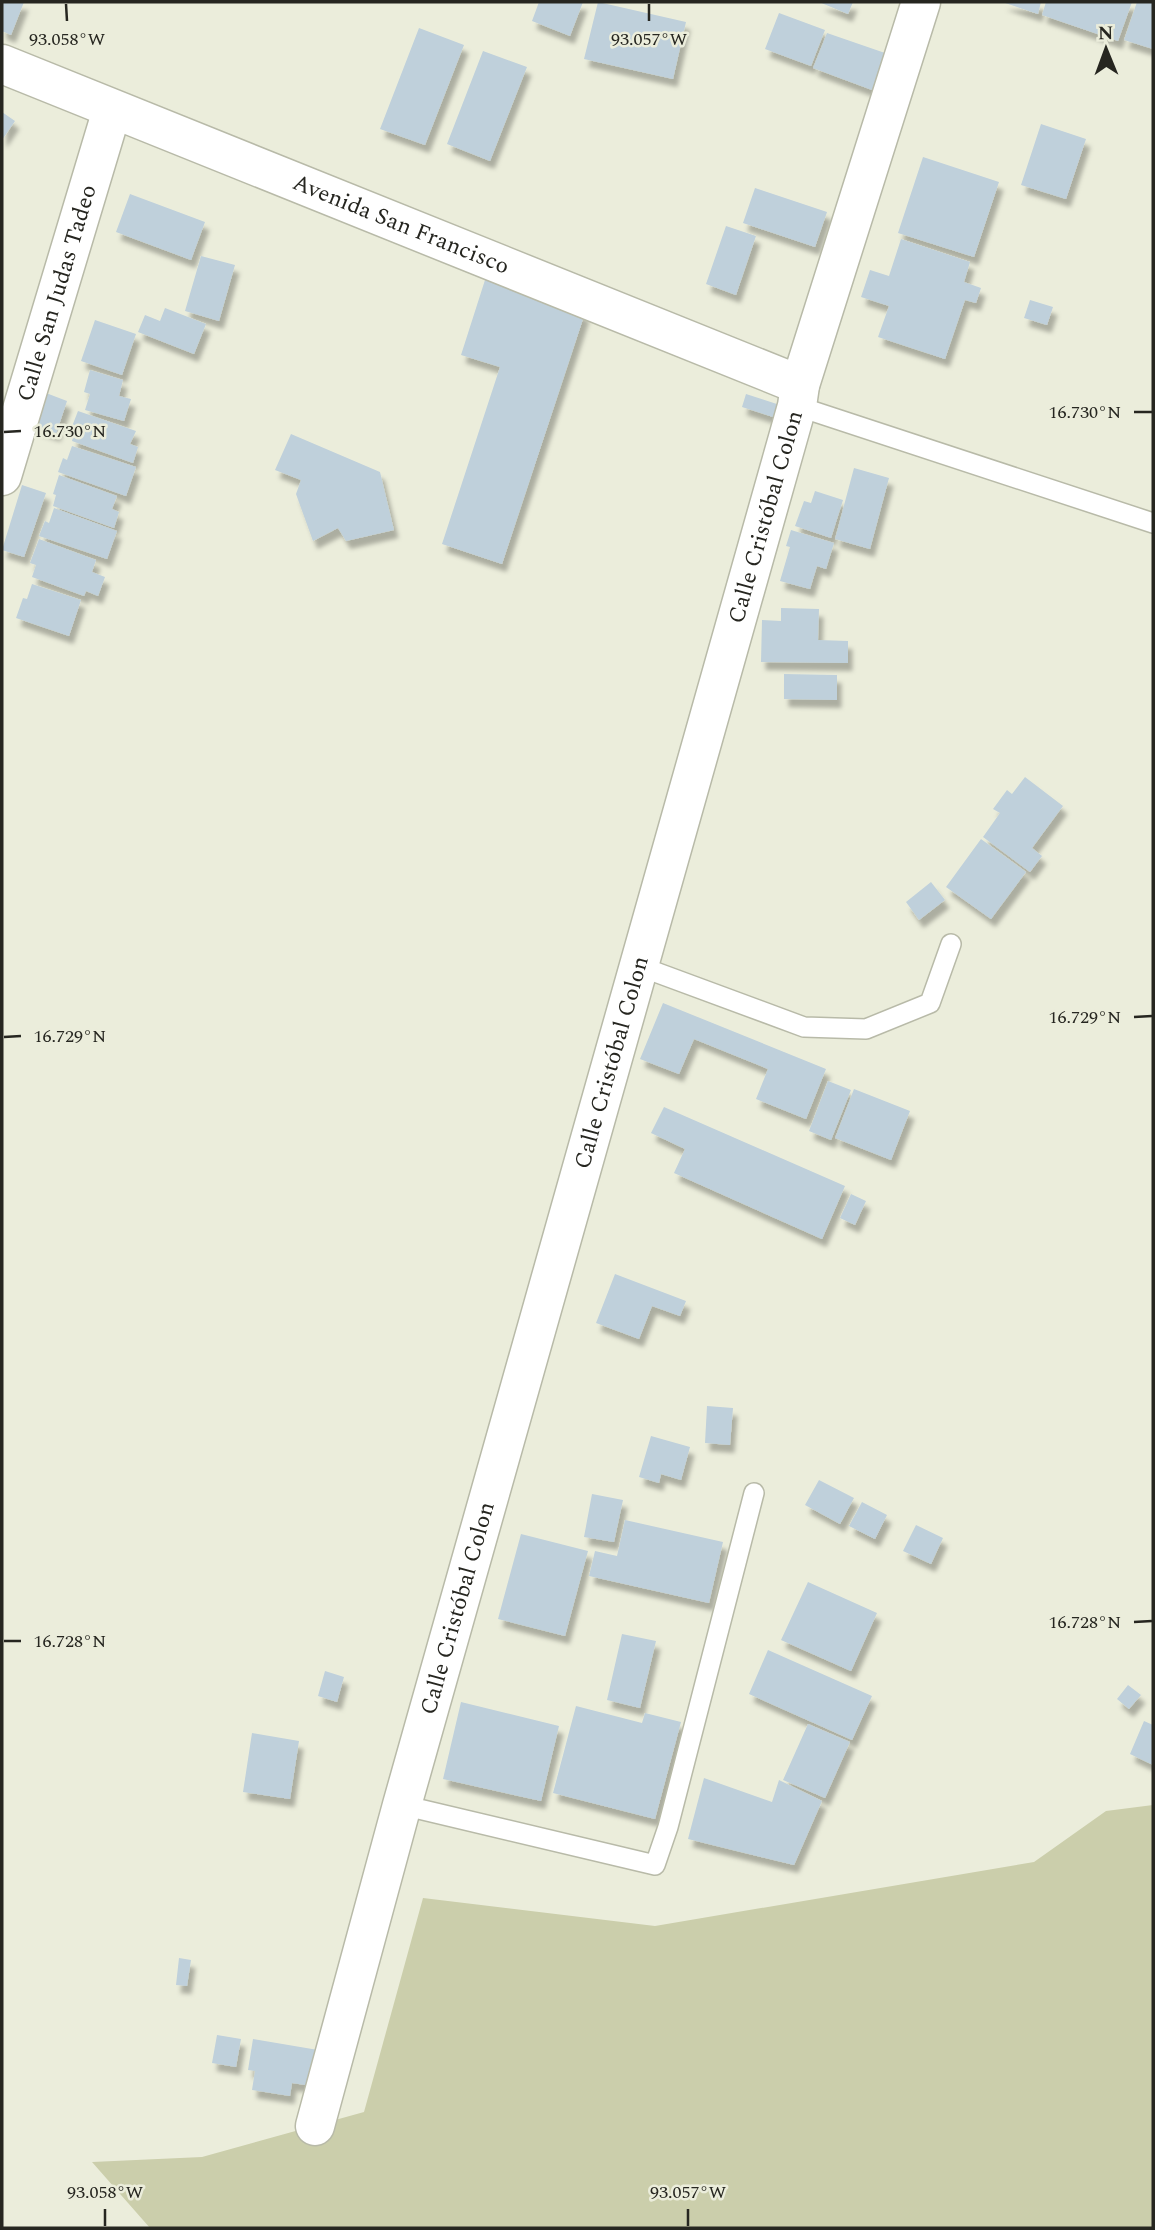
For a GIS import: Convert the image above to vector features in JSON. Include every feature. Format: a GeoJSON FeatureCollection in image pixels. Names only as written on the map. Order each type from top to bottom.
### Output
{"type":"FeatureCollection","features":[{"type":"Feature","properties":{"kind":"street","name":"Calle Cristóbal Colon"},"geometry":{"type":"LineString","coordinates":[[316,2126],[402,1805],[799,396],[921,2]]}},
{"type":"Feature","properties":{"kind":"street","name":"Avenida San Francisco"},"geometry":{"type":"LineString","coordinates":[[2,64],[799,396]]}},
{"type":"Feature","properties":{"kind":"street","name":"Calle San Judas Tadeo"},"geometry":{"type":"LineString","coordinates":[[2,476],[112,110]]}},
{"type":"Feature","properties":{"kind":"lane"},"geometry":{"type":"LineString","coordinates":[[799,396],[1153,523]]}},
{"type":"Feature","properties":{"kind":"lane"},"geometry":{"type":"LineString","coordinates":[[639,966],[804,1027],[866,1029],[930,1003],[951,944]]}},
{"type":"Feature","properties":{"kind":"lane"},"geometry":{"type":"LineString","coordinates":[[402,1805],[655,1865],[668,1827],[754,1493]]}},
{"type":"Feature","properties":{"kind":"green space"},"geometry":{"type":"Polygon","coordinates":[[[1153,1805],[1153,2228],[150,2228],[92,2162],[202,2157],[364,2112],[423,1898],[655,1926],[1034,1862],[1106,1811],[1153,1805]]]}},
{"type":"Feature","properties":{"kind":"building"},"geometry":{"type":"Polygon","coordinates":[[[2,2],[24,2],[11,35],[2,31],[2,2]]]}},
{"type":"Feature","properties":{"kind":"building"},"geometry":{"type":"Polygon","coordinates":[[[539,2],[583,2],[570,36],[532,21],[539,2]]]}},
{"type":"Feature","properties":{"kind":"building"},"geometry":{"type":"Polygon","coordinates":[[[598,2],[686,22],[673,79],[584,59],[598,2]]]}},
{"type":"Feature","properties":{"kind":"building"},"geometry":{"type":"Polygon","coordinates":[[[819,2],[853,2],[848,14],[819,2]]]}},
{"type":"Feature","properties":{"kind":"building"},"geometry":{"type":"Polygon","coordinates":[[[1002,2],[1041,2],[1038,14],[1002,2]]]}},
{"type":"Feature","properties":{"kind":"building"},"geometry":{"type":"Polygon","coordinates":[[[1046,2],[1132,2],[1118,41],[1042,15],[1046,2]]]}},
{"type":"Feature","properties":{"kind":"building"},"geometry":{"type":"Polygon","coordinates":[[[1137,2],[1153,2],[1153,49],[1124,40],[1137,2]]]}},
{"type":"Feature","properties":{"kind":"building"},"geometry":{"type":"Polygon","coordinates":[[[779,13],[825,30],[811,66],[765,49],[779,13]]]}},
{"type":"Feature","properties":{"kind":"building"},"geometry":{"type":"Polygon","coordinates":[[[419,28],[464,45],[425,145],[380,129],[419,28]]]}},
{"type":"Feature","properties":{"kind":"building"},"geometry":{"type":"Polygon","coordinates":[[[827,33],[885,53],[872,90],[813,68],[827,33]]]}},
{"type":"Feature","properties":{"kind":"building"},"geometry":{"type":"Polygon","coordinates":[[[483,51],[527,67],[490,161],[447,144],[483,51]]]}},
{"type":"Feature","properties":{"kind":"building"},"geometry":{"type":"Polygon","coordinates":[[[2,112],[15,121],[2,140],[2,112]]]}},
{"type":"Feature","properties":{"kind":"building"},"geometry":{"type":"Polygon","coordinates":[[[1041,124],[1086,139],[1066,199],[1021,185],[1041,124]]]}},
{"type":"Feature","properties":{"kind":"building"},"geometry":{"type":"Polygon","coordinates":[[[923,157],[999,182],[974,257],[898,233],[923,157]]]}},
{"type":"Feature","properties":{"kind":"building"},"geometry":{"type":"Polygon","coordinates":[[[755,188],[827,212],[815,247],[743,223],[755,188]]]}},
{"type":"Feature","properties":{"kind":"building"},"geometry":{"type":"Polygon","coordinates":[[[130,194],[205,222],[191,260],[116,232],[130,194]]]}},
{"type":"Feature","properties":{"kind":"building"},"geometry":{"type":"Polygon","coordinates":[[[726,226],[756,236],[736,295],[706,284],[726,226]]]}},
{"type":"Feature","properties":{"kind":"building"},"geometry":{"type":"Polygon","coordinates":[[[901,239],[970,262],[964,282],[981,288],[976,303],[965,300],[945,359],[878,337],[889,306],[861,297],[870,270],[889,276],[901,239]]]}},
{"type":"Feature","properties":{"kind":"building"},"geometry":{"type":"Polygon","coordinates":[[[201,256],[235,265],[219,321],[185,311],[201,256]]]}},
{"type":"Feature","properties":{"kind":"building"},"geometry":{"type":"Polygon","coordinates":[[[485,280],[585,313],[502,564],[442,544],[500,367],[461,355],[485,280]]]}},
{"type":"Feature","properties":{"kind":"building"},"geometry":{"type":"Polygon","coordinates":[[[1030,300],[1053,307],[1047,325],[1024,318],[1030,300]]]}},
{"type":"Feature","properties":{"kind":"building"},"geometry":{"type":"Polygon","coordinates":[[[165,308],[206,324],[194,354],[138,332],[145,315],[160,321],[165,308]]]}},
{"type":"Feature","properties":{"kind":"building"},"geometry":{"type":"Polygon","coordinates":[[[95,320],[136,334],[122,375],[81,361],[95,320]]]}},
{"type":"Feature","properties":{"kind":"building"},"geometry":{"type":"Polygon","coordinates":[[[90,370],[123,380],[119,396],[131,399],[124,421],[85,410],[90,394],[84,392],[90,370]]]}},
{"type":"Feature","properties":{"kind":"building"},"geometry":{"type":"Polygon","coordinates":[[[46,393],[67,401],[56,434],[35,427],[46,393]]]}},
{"type":"Feature","properties":{"kind":"building"},"geometry":{"type":"Polygon","coordinates":[[[746,394],[783,406],[779,419],[742,407],[746,394]]]}},
{"type":"Feature","properties":{"kind":"building"},"geometry":{"type":"Polygon","coordinates":[[[78,411],[136,431],[130,444],[138,447],[133,463],[72,441],[75,430],[71,429],[78,411]]]}},
{"type":"Feature","properties":{"kind":"building"},"geometry":{"type":"Polygon","coordinates":[[[291,434],[380,472],[394,530],[346,541],[338,528],[313,541],[296,494],[301,480],[275,470],[291,434]]]}},
{"type":"Feature","properties":{"kind":"building"},"geometry":{"type":"Polygon","coordinates":[[[72,446],[136,467],[126,496],[58,472],[63,458],[67,460],[72,446]]]}},
{"type":"Feature","properties":{"kind":"building"},"geometry":{"type":"Polygon","coordinates":[[[854,468],[889,478],[870,549],[835,539],[854,468]]]}},
{"type":"Feature","properties":{"kind":"building"},"geometry":{"type":"Polygon","coordinates":[[[59,475],[117,496],[112,509],[119,512],[114,528],[53,506],[56,495],[53,494],[59,475]]]}},
{"type":"Feature","properties":{"kind":"building"},"geometry":{"type":"Polygon","coordinates":[[[22,485],[46,493],[24,557],[2,550],[22,485]]]}},
{"type":"Feature","properties":{"kind":"building"},"geometry":{"type":"Polygon","coordinates":[[[815,491],[843,500],[831,538],[795,526],[804,501],[811,503],[815,491]]]}},
{"type":"Feature","properties":{"kind":"building"},"geometry":{"type":"Polygon","coordinates":[[[54,508],[117,531],[107,559],[39,536],[45,521],[49,523],[54,508]]]}},
{"type":"Feature","properties":{"kind":"building"},"geometry":{"type":"Polygon","coordinates":[[[791,530],[834,543],[826,569],[817,566],[810,589],[780,581],[790,547],[786,546],[791,530]]]}},
{"type":"Feature","properties":{"kind":"building"},"geometry":{"type":"Polygon","coordinates":[[[39,539],[96,560],[92,572],[105,577],[98,596],[86,591],[84,596],[32,577],[36,565],[30,563],[39,539]]]}},
{"type":"Feature","properties":{"kind":"building"},"geometry":{"type":"Polygon","coordinates":[[[32,584],[81,600],[69,636],[16,618],[23,598],[27,599],[32,584]]]}},
{"type":"Feature","properties":{"kind":"building"},"geometry":{"type":"Polygon","coordinates":[[[781,608],[819,609],[818,640],[848,641],[848,663],[761,662],[762,620],[781,621],[781,608]]]}},
{"type":"Feature","properties":{"kind":"building"},"geometry":{"type":"Polygon","coordinates":[[[784,674],[837,675],[837,700],[784,699],[784,674]]]}},
{"type":"Feature","properties":{"kind":"building"},"geometry":{"type":"Polygon","coordinates":[[[1025,777],[1063,806],[1032,848],[1042,856],[1030,872],[983,837],[1000,813],[993,809],[1007,790],[1012,794],[1025,777]]]}},
{"type":"Feature","properties":{"kind":"building"},"geometry":{"type":"Polygon","coordinates":[[[981,839],[1026,872],[991,919],[946,887],[981,839]]]}},
{"type":"Feature","properties":{"kind":"building"},"geometry":{"type":"Polygon","coordinates":[[[931,882],[945,900],[919,920],[906,902],[931,882]]]}},
{"type":"Feature","properties":{"kind":"building"},"geometry":{"type":"Polygon","coordinates":[[[663,1003],[826,1069],[806,1119],[756,1099],[768,1069],[694,1039],[679,1074],[640,1059],[663,1003]]]}},
{"type":"Feature","properties":{"kind":"building"},"geometry":{"type":"Polygon","coordinates":[[[828,1081],[851,1090],[831,1140],[809,1131],[828,1081]]]}},
{"type":"Feature","properties":{"kind":"building"},"geometry":{"type":"Polygon","coordinates":[[[854,1089],[910,1111],[891,1160],[835,1138],[854,1089]]]}},
{"type":"Feature","properties":{"kind":"building"},"geometry":{"type":"Polygon","coordinates":[[[664,1107],[845,1186],[822,1239],[674,1173],[685,1149],[651,1133],[664,1107]]]}},
{"type":"Feature","properties":{"kind":"building"},"geometry":{"type":"Polygon","coordinates":[[[851,1194],[866,1201],[855,1225],[840,1218],[851,1194]]]}},
{"type":"Feature","properties":{"kind":"building"},"geometry":{"type":"Polygon","coordinates":[[[615,1274],[686,1301],[680,1316],[652,1306],[639,1339],[596,1323],[615,1274]]]}},
{"type":"Feature","properties":{"kind":"building"},"geometry":{"type":"Polygon","coordinates":[[[707,1406],[733,1408],[730,1445],[705,1443],[707,1406]]]}},
{"type":"Feature","properties":{"kind":"building"},"geometry":{"type":"Polygon","coordinates":[[[651,1436],[690,1447],[681,1480],[661,1474],[659,1483],[639,1477],[651,1436]]]}},
{"type":"Feature","properties":{"kind":"building"},"geometry":{"type":"Polygon","coordinates":[[[819,1480],[854,1498],[840,1524],[805,1505],[819,1480]]]}},
{"type":"Feature","properties":{"kind":"building"},"geometry":{"type":"Polygon","coordinates":[[[592,1494],[623,1500],[614,1542],[584,1537],[592,1494]]]}},
{"type":"Feature","properties":{"kind":"building"},"geometry":{"type":"Polygon","coordinates":[[[862,1502],[887,1515],[875,1539],[849,1526],[862,1502]]]}},
{"type":"Feature","properties":{"kind":"building"},"geometry":{"type":"Polygon","coordinates":[[[625,1520],[723,1542],[709,1603],[589,1576],[595,1551],[617,1556],[625,1520]]]}},
{"type":"Feature","properties":{"kind":"building"},"geometry":{"type":"Polygon","coordinates":[[[916,1525],[943,1538],[931,1564],[903,1551],[916,1525]]]}},
{"type":"Feature","properties":{"kind":"building"},"geometry":{"type":"Polygon","coordinates":[[[521,1534],[588,1551],[565,1636],[498,1619],[521,1534]]]}},
{"type":"Feature","properties":{"kind":"building"},"geometry":{"type":"Polygon","coordinates":[[[808,1582],[877,1613],[851,1671],[781,1640],[808,1582]]]}},
{"type":"Feature","properties":{"kind":"building"},"geometry":{"type":"Polygon","coordinates":[[[622,1634],[656,1641],[640,1708],[607,1700],[622,1634]]]}},
{"type":"Feature","properties":{"kind":"building"},"geometry":{"type":"Polygon","coordinates":[[[768,1650],[872,1696],[852,1740],[749,1694],[768,1650]]]}},
{"type":"Feature","properties":{"kind":"building"},"geometry":{"type":"Polygon","coordinates":[[[325,1671],[344,1677],[337,1702],[318,1696],[325,1671]]]}},
{"type":"Feature","properties":{"kind":"building"},"geometry":{"type":"Polygon","coordinates":[[[1128,1685],[1141,1695],[1129,1709],[1117,1699],[1128,1685]]]}},
{"type":"Feature","properties":{"kind":"building"},"geometry":{"type":"Polygon","coordinates":[[[461,1702],[559,1726],[541,1801],[443,1779],[461,1702]]]}},
{"type":"Feature","properties":{"kind":"building"},"geometry":{"type":"Polygon","coordinates":[[[576,1706],[642,1723],[645,1713],[681,1722],[655,1819],[553,1793],[576,1706]]]}},
{"type":"Feature","properties":{"kind":"building"},"geometry":{"type":"Polygon","coordinates":[[[1144,1721],[1153,1725],[1153,1765],[1130,1754],[1144,1721]]]}},
{"type":"Feature","properties":{"kind":"building"},"geometry":{"type":"Polygon","coordinates":[[[808,1724],[850,1742],[825,1798],[783,1780],[808,1724]]]}},
{"type":"Feature","properties":{"kind":"building"},"geometry":{"type":"Polygon","coordinates":[[[252,1733],[299,1741],[290,1799],[243,1792],[252,1733]]]}},
{"type":"Feature","properties":{"kind":"building"},"geometry":{"type":"Polygon","coordinates":[[[704,1778],[772,1802],[779,1780],[822,1801],[794,1865],[688,1839],[704,1778]]]}},
{"type":"Feature","properties":{"kind":"building"},"geometry":{"type":"Polygon","coordinates":[[[179,1958],[191,1960],[187,1986],[176,1985],[179,1958]]]}},
{"type":"Feature","properties":{"kind":"building"},"geometry":{"type":"Polygon","coordinates":[[[217,2035],[241,2039],[236,2067],[212,2063],[217,2035]]]}},
{"type":"Feature","properties":{"kind":"building"},"geometry":{"type":"Polygon","coordinates":[[[253,2039],[318,2050],[312,2086],[292,2083],[290,2096],[252,2090],[255,2071],[248,2070],[253,2039]]]}}]}
